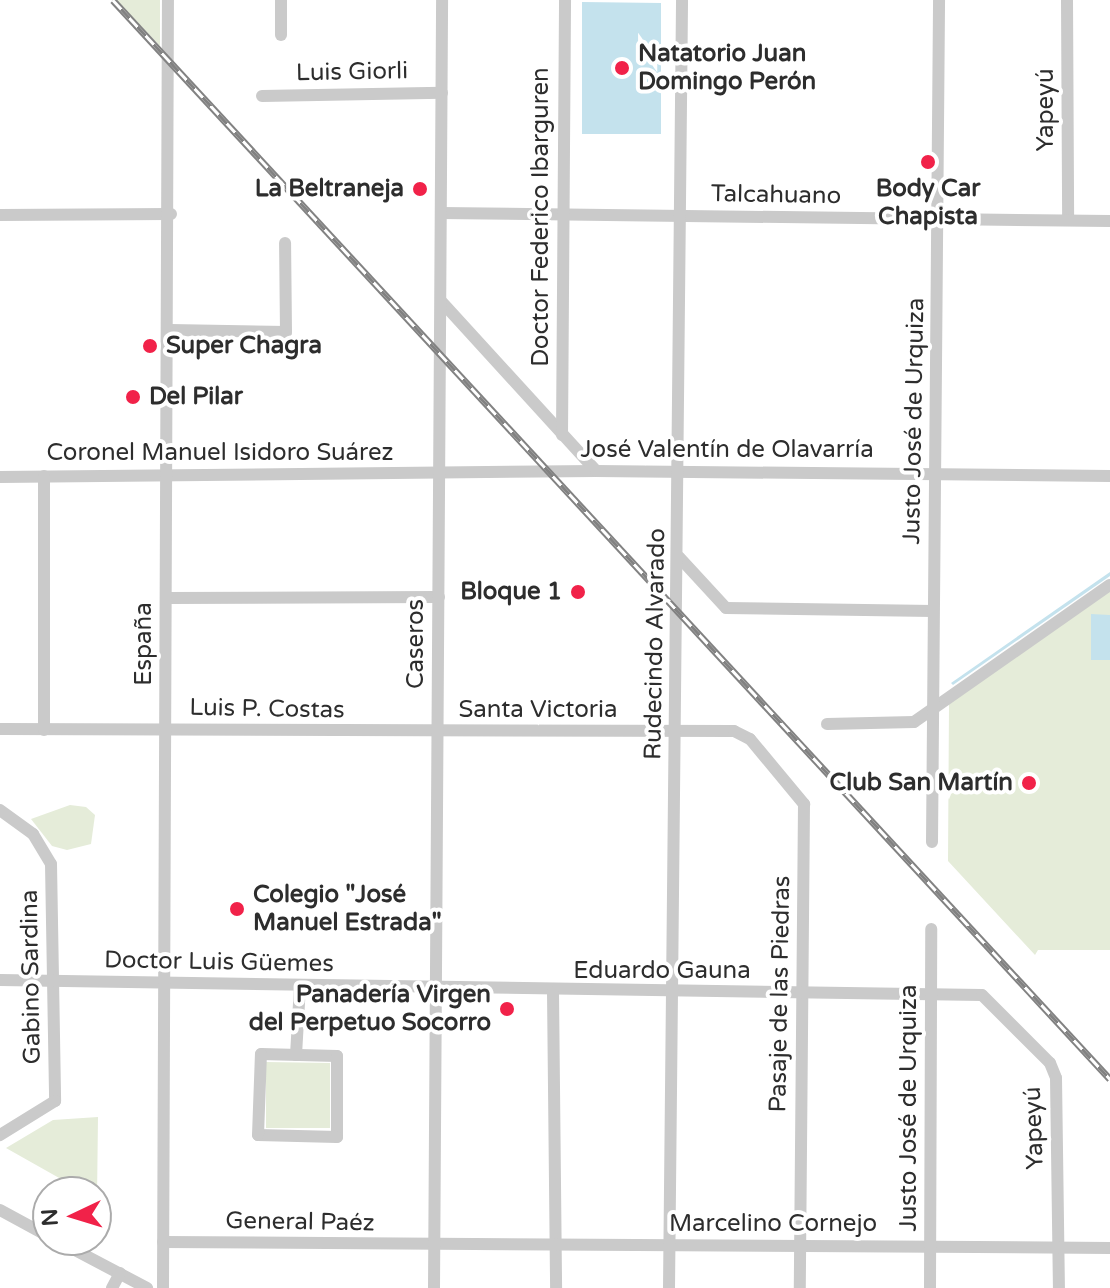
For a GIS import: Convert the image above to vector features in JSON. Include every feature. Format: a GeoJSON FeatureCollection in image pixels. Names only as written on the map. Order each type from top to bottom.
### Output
{"type":"FeatureCollection","features":[{"type":"Feature","properties":{"kind":"street","name":"España"},"geometry":{"type":"LineString","coordinates":[[163,1288],[162,984],[171,214],[168,0]]}},
{"type":"Feature","properties":{"kind":"street"},"geometry":{"type":"LineString","coordinates":[[281,0],[281,35]]}},
{"type":"Feature","properties":{"kind":"street","name":"Caseros"},"geometry":{"type":"LineString","coordinates":[[434,1288],[442,0]]}},
{"type":"Feature","properties":{"kind":"street","name":"Doctor Federico Ibarguren"},"geometry":{"type":"LineString","coordinates":[[562,435],[565,0]]}},
{"type":"Feature","properties":{"kind":"street","name":"Rudecindo Alvarado"},"geometry":{"type":"LineString","coordinates":[[669,1288],[680,472],[682,0]]}},
{"type":"Feature","properties":{"kind":"street","name":"Justo José de Urquiza"},"geometry":{"type":"LineString","coordinates":[[932,842],[939,0]]}},
{"type":"Feature","properties":{"kind":"street","name":"Yapeyú"},"geometry":{"type":"LineString","coordinates":[[1067,0],[1068,220]]}},
{"type":"Feature","properties":{"kind":"street","name":"Luis Giorli"},"geometry":{"type":"LineString","coordinates":[[262,96],[442,93]]}},
{"type":"Feature","properties":{"kind":"street","name":"Talcahuano"},"geometry":{"type":"LineString","coordinates":[[441,213],[1110,221]]}},
{"type":"Feature","properties":{"kind":"street"},"geometry":{"type":"LineString","coordinates":[[0,215],[171,214]]}},
{"type":"Feature","properties":{"kind":"street"},"geometry":{"type":"LineString","coordinates":[[170,330],[286,332],[285,243]]}},
{"type":"Feature","properties":{"kind":"street"},"geometry":{"type":"LineString","coordinates":[[441,301],[596,471]]}},
{"type":"Feature","properties":{"kind":"street","name":"José Valentín de Olavarría"},"geometry":{"type":"LineString","coordinates":[[440,474],[596,471],[1110,476]]}},
{"type":"Feature","properties":{"kind":"street","name":"Coronel Manuel Isidoro Suárez"},"geometry":{"type":"LineString","coordinates":[[0,477],[440,474]]}},
{"type":"Feature","properties":{"kind":"street"},"geometry":{"type":"LineString","coordinates":[[44,476],[44,730]]}},
{"type":"Feature","properties":{"kind":"street"},"geometry":{"type":"LineString","coordinates":[[679,557],[726,608],[933,611]]}},
{"type":"Feature","properties":{"kind":"street"},"geometry":{"type":"LineString","coordinates":[[827,724],[914,722],[1110,585]]}},
{"type":"Feature","properties":{"kind":"street"},"geometry":{"type":"LineString","coordinates":[[166,598],[439,597]]}},
{"type":"Feature","properties":{"kind":"street","name":"Luis P. Costas"},"geometry":{"type":"LineString","coordinates":[[0,729],[438,733]]}},
{"type":"Feature","properties":{"kind":"street","name":"Santa Victoria"},"geometry":{"type":"LineString","coordinates":[[438,733],[734,731]]}},
{"type":"Feature","properties":{"kind":"street","name":"Pasaje de las Piedras"},"geometry":{"type":"LineString","coordinates":[[734,731],[750,739],[804,804],[800,1288]]}},
{"type":"Feature","properties":{"kind":"street","name":"Gabino Sardina"},"geometry":{"type":"LineString","coordinates":[[0,810],[33,834],[51,864],[55,1101],[0,1135]]}},
{"type":"Feature","properties":{"kind":"street","name":"Justo José de Urquiza"},"geometry":{"type":"LineString","coordinates":[[930,1288],[931,929]]}},
{"type":"Feature","properties":{"kind":"street","name":"Doctor Luis Güemes"},"geometry":{"type":"LineString","coordinates":[[0,980],[437,988]]}},
{"type":"Feature","properties":{"kind":"street"},"geometry":{"type":"LineString","coordinates":[[296,1055],[300,985]]}},
{"type":"Feature","properties":{"kind":"street","name":"Eduardo Gauna"},"geometry":{"type":"LineString","coordinates":[[437,988],[553,992],[982,995]]}},
{"type":"Feature","properties":{"kind":"street"},"geometry":{"type":"LineString","coordinates":[[553,992],[556,1288]]}},
{"type":"Feature","properties":{"kind":"street","name":"Yapeyú"},"geometry":{"type":"LineString","coordinates":[[982,995],[1050,1063],[1056,1078],[1059,1288]]}},
{"type":"Feature","properties":{"kind":"street"},"geometry":{"type":"LineString","coordinates":[[261,1054],[296,1055],[337,1056],[337,1137],[258,1135],[261,1054]]}},
{"type":"Feature","properties":{"kind":"street"},"geometry":{"type":"LineString","coordinates":[[0,1210],[32,1227]]}},
{"type":"Feature","properties":{"kind":"street","name":"General Paéz"},"geometry":{"type":"LineString","coordinates":[[163,1242],[435,1247]]}},
{"type":"Feature","properties":{"kind":"street","name":"Marcelino Cornejo"},"geometry":{"type":"LineString","coordinates":[[435,1247],[930,1244],[1110,1248]]}},
{"type":"Feature","properties":{"kind":"street"},"geometry":{"type":"LineString","coordinates":[[87,1256],[147,1288]]}},
{"type":"Feature","properties":{"kind":"street"},"geometry":{"type":"LineString","coordinates":[[112,1288],[120,1273]]}},
{"type":"Feature","properties":{"kind":"green space"},"geometry":{"type":"Polygon","coordinates":[[[116,0],[160,0],[160,46],[116,0]]]}},
{"type":"Feature","properties":{"kind":"green space","name":"Club San Martín"},"geometry":{"type":"Polygon","coordinates":[[[1110,591],[1110,950],[1038,950],[1035,955],[948,861],[949,704],[1110,591]]]}},
{"type":"Feature","properties":{"kind":"green space"},"geometry":{"type":"Polygon","coordinates":[[[70,805],[86,807],[95,815],[91,844],[67,850],[52,846],[31,819],[70,805]]]}},
{"type":"Feature","properties":{"kind":"green space"},"geometry":{"type":"Polygon","coordinates":[[[266,1062],[330,1063],[330,1128],[266,1128],[266,1062]]]}},
{"type":"Feature","properties":{"kind":"green space"},"geometry":{"type":"Polygon","coordinates":[[[98,1117],[97,1176],[56,1176],[6,1148],[53,1120],[98,1117]]]}},
{"type":"Feature","properties":{"kind":"water","name":"Natatorio Juan Domingo Perón"},"geometry":{"type":"Polygon","coordinates":[[[582,2],[661,3],[661,134],[582,134],[582,2]]]}},
{"type":"Feature","properties":{"kind":"water"},"geometry":{"type":"Polygon","coordinates":[[[1110,572],[1110,576],[953,685],[951,683],[1110,572]]]}},
{"type":"Feature","properties":{"kind":"water"},"geometry":{"type":"Polygon","coordinates":[[[1091,614],[1110,615],[1110,660],[1091,660],[1091,614]]]}},
{"type":"Feature","properties":{"kind":"railway"},"geometry":{"type":"LineString","coordinates":[[113,0],[1110,1079]]}},
{"type":"Feature","properties":{"kind":"place","name":"Natatorio Juan Domingo Perón"},"geometry":{"type":"Point","coordinates":[622,68]}},
{"type":"Feature","properties":{"kind":"place","name":"Body Car Chapista"},"geometry":{"type":"Point","coordinates":[928,162]}},
{"type":"Feature","properties":{"kind":"place","name":"La Beltraneja"},"geometry":{"type":"Point","coordinates":[420,189]}},
{"type":"Feature","properties":{"kind":"place","name":"Super Chagra"},"geometry":{"type":"Point","coordinates":[150,346]}},
{"type":"Feature","properties":{"kind":"place","name":"Del Pilar"},"geometry":{"type":"Point","coordinates":[133,397]}},
{"type":"Feature","properties":{"kind":"place","name":"Bloque 1"},"geometry":{"type":"Point","coordinates":[578,592]}},
{"type":"Feature","properties":{"kind":"place","name":"Club San Martín"},"geometry":{"type":"Point","coordinates":[1029,783]}},
{"type":"Feature","properties":{"kind":"place","name":"Colegio \"José Manuel Estrada\""},"geometry":{"type":"Point","coordinates":[237,909]}},
{"type":"Feature","properties":{"kind":"place","name":"Panadería Virgen del Perpetuo Socorro"},"geometry":{"type":"Point","coordinates":[507,1009]}}]}
